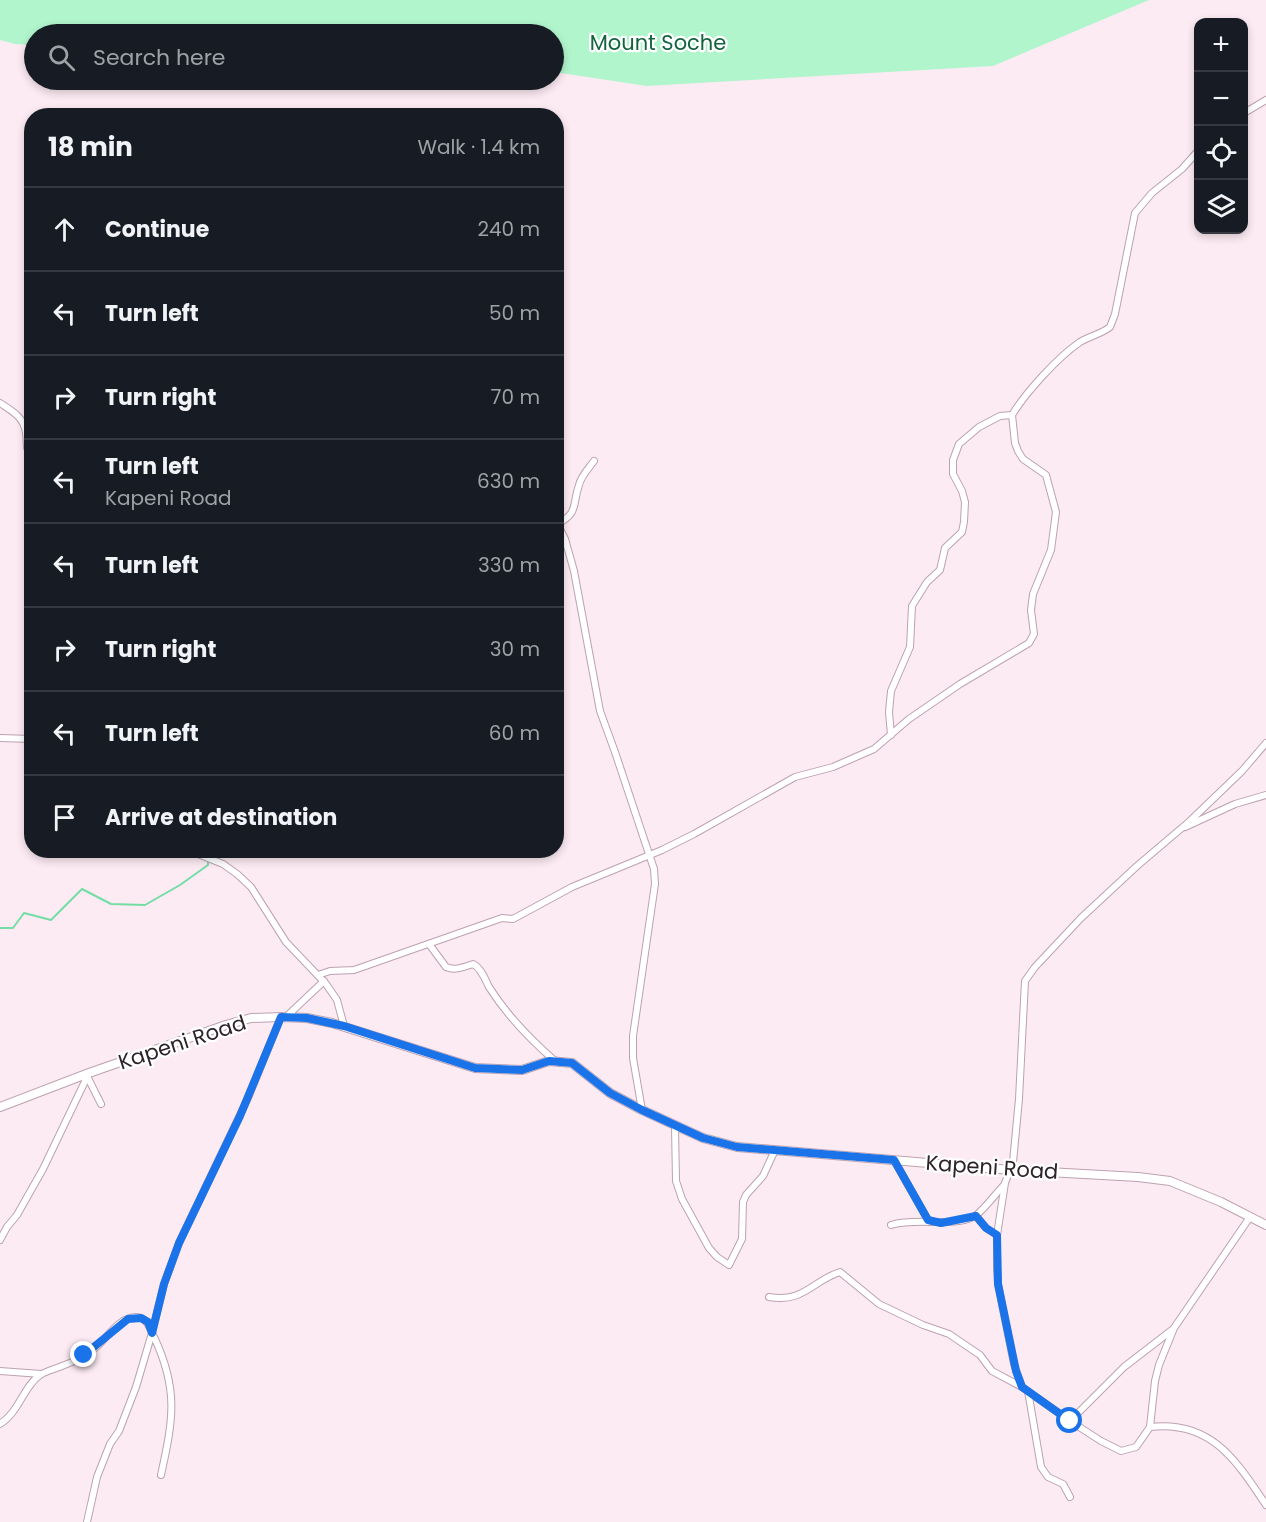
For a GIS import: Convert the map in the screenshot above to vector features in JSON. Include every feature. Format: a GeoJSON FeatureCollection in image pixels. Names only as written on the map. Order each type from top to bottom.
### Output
{"type":"FeatureCollection","features":[{"type":"Feature","properties":{"kind":"main road","name":"Kapeni Road"},"geometry":{"type":"LineString","coordinates":[[0,1107],[226,1025],[251,1018],[307,1018],[344,1026],[475,1068],[522,1070],[555,1061],[572,1063],[610,1093],[642,1110],[703,1138],[737,1147],[1170,1181],[1266,1224]]}},
{"type":"Feature","properties":{"kind":"street"},"geometry":{"type":"LineString","coordinates":[[1248,111],[1266,100]]}},
{"type":"Feature","properties":{"kind":"street"},"geometry":{"type":"LineString","coordinates":[[318,975],[330,970],[354,970],[502,918],[513,919],[572,887],[694,834],[795,777],[833,767],[874,749],[909,719],[951,690],[1024,647],[1033,638],[1032,602],[1041,570],[1051,550],[1056,512],[1046,475],[1023,459],[1018,452],[1012,415],[1026,395],[1072,348],[1110,327],[1115,314],[1136,213],[1140,205],[1152,193],[1182,169],[1194,156]]}},
{"type":"Feature","properties":{"kind":"street"},"geometry":{"type":"LineString","coordinates":[[0,403],[19,416],[24,423]]}},
{"type":"Feature","properties":{"kind":"street"},"geometry":{"type":"LineString","coordinates":[[891,735],[889,712],[891,692],[910,648],[912,606],[927,582],[940,570],[945,548],[962,532],[965,502],[963,490],[953,474],[953,460],[959,444],[979,427],[1000,416],[1012,415]]}},
{"type":"Feature","properties":{"kind":"street"},"geometry":{"type":"LineString","coordinates":[[564,519],[570,516],[574,509],[581,480],[594,461]]}},
{"type":"Feature","properties":{"kind":"street"},"geometry":{"type":"LineString","coordinates":[[564,543],[574,571],[600,711],[654,869],[655,884],[633,1036],[633,1058],[642,1110]]}},
{"type":"Feature","properties":{"kind":"street"},"geometry":{"type":"LineString","coordinates":[[0,738],[24,739]]}},
{"type":"Feature","properties":{"kind":"street"},"geometry":{"type":"LineString","coordinates":[[1070,1497],[1063,1484],[1048,1477],[1041,1467],[1025,1389],[1014,1364],[998,1284],[997,1235],[1005,1183],[1011,1170],[1019,1099],[1024,988],[1027,978],[1035,967],[1097,903],[1182,829],[1242,771],[1266,742]]}},
{"type":"Feature","properties":{"kind":"street"},"geometry":{"type":"LineString","coordinates":[[1182,829],[1235,804],[1266,795]]}},
{"type":"Feature","properties":{"kind":"street"},"geometry":{"type":"LineString","coordinates":[[208,858],[223,864],[251,887],[286,942],[324,981],[337,1000],[344,1026]]}},
{"type":"Feature","properties":{"kind":"street"},"geometry":{"type":"LineString","coordinates":[[429,944],[446,967],[454,969],[473,964],[478,966],[490,988],[516,1021],[555,1061]]}},
{"type":"Feature","properties":{"kind":"street"},"geometry":{"type":"LineString","coordinates":[[87,1522],[97,1477],[106,1453],[125,1419],[152,1333],[164,1284],[179,1243],[239,1120],[283,1017],[324,981]]}},
{"type":"Feature","properties":{"kind":"street"},"geometry":{"type":"LineString","coordinates":[[88,1074],[101,1104]]}},
{"type":"Feature","properties":{"kind":"street"},"geometry":{"type":"LineString","coordinates":[[0,1240],[43,1169],[88,1074]]}},
{"type":"Feature","properties":{"kind":"street"},"geometry":{"type":"LineString","coordinates":[[675,1126],[676,1181],[682,1199],[709,1248],[729,1265],[742,1239],[743,1202],[746,1195],[763,1176],[775,1150]]}},
{"type":"Feature","properties":{"kind":"street"},"geometry":{"type":"LineString","coordinates":[[894,1160],[928,1220]]}},
{"type":"Feature","properties":{"kind":"street"},"geometry":{"type":"LineString","coordinates":[[891,1225],[903,1221],[928,1220],[941,1223],[976,1216],[1005,1183]]}},
{"type":"Feature","properties":{"kind":"street"},"geometry":{"type":"LineString","coordinates":[[976,1216],[986,1228],[997,1235]]}},
{"type":"Feature","properties":{"kind":"street"},"geometry":{"type":"LineString","coordinates":[[769,1297],[783,1299],[808,1291],[832,1274],[840,1272],[866,1296],[923,1325],[949,1334],[980,1355],[992,1371],[1025,1389],[1070,1421],[1121,1451],[1136,1447],[1150,1427],[1155,1381],[1174,1328],[1250,1217]]}},
{"type":"Feature","properties":{"kind":"street"},"geometry":{"type":"LineString","coordinates":[[0,1371],[40,1374],[84,1355],[128,1319],[141,1318],[148,1322],[165,1360],[171,1386],[170,1432],[161,1476]]}},
{"type":"Feature","properties":{"kind":"street"},"geometry":{"type":"LineString","coordinates":[[1070,1421],[1124,1368],[1174,1328]]}},
{"type":"Feature","properties":{"kind":"street"},"geometry":{"type":"LineString","coordinates":[[0,1424],[13,1414],[40,1374]]}},
{"type":"Feature","properties":{"kind":"street"},"geometry":{"type":"LineString","coordinates":[[1150,1427],[1182,1428],[1212,1440],[1233,1459],[1266,1505]]}},
{"type":"Feature","properties":{"kind":"green space","name":"Mount Soche"},"geometry":{"type":"Polygon","coordinates":[[[0,0],[1149,0],[993,66],[647,86],[564,74],[564,24],[24,24],[24,44],[0,40],[0,0]]]}},
{"type":"Feature","properties":{"kind":"waterway"},"geometry":{"type":"LineString","coordinates":[[0,928],[13,928],[24,913],[51,920],[82,889],[111,904],[145,905],[180,885],[208,865],[208,861]]}},
{"type":"Feature","properties":{"kind":"route"},"geometry":{"type":"LineString","coordinates":[[84,1355],[128,1319],[135,1317],[148,1322],[152,1333],[164,1284],[179,1243],[224,1152],[281,1017],[307,1018],[344,1026],[475,1068],[522,1070],[549,1061],[572,1063],[583,1069],[610,1093],[642,1110],[703,1138],[737,1147],[894,1160],[928,1220],[941,1223],[976,1216],[986,1228],[997,1235],[998,1284],[1014,1364],[1022,1387],[1070,1421]]}}]}
